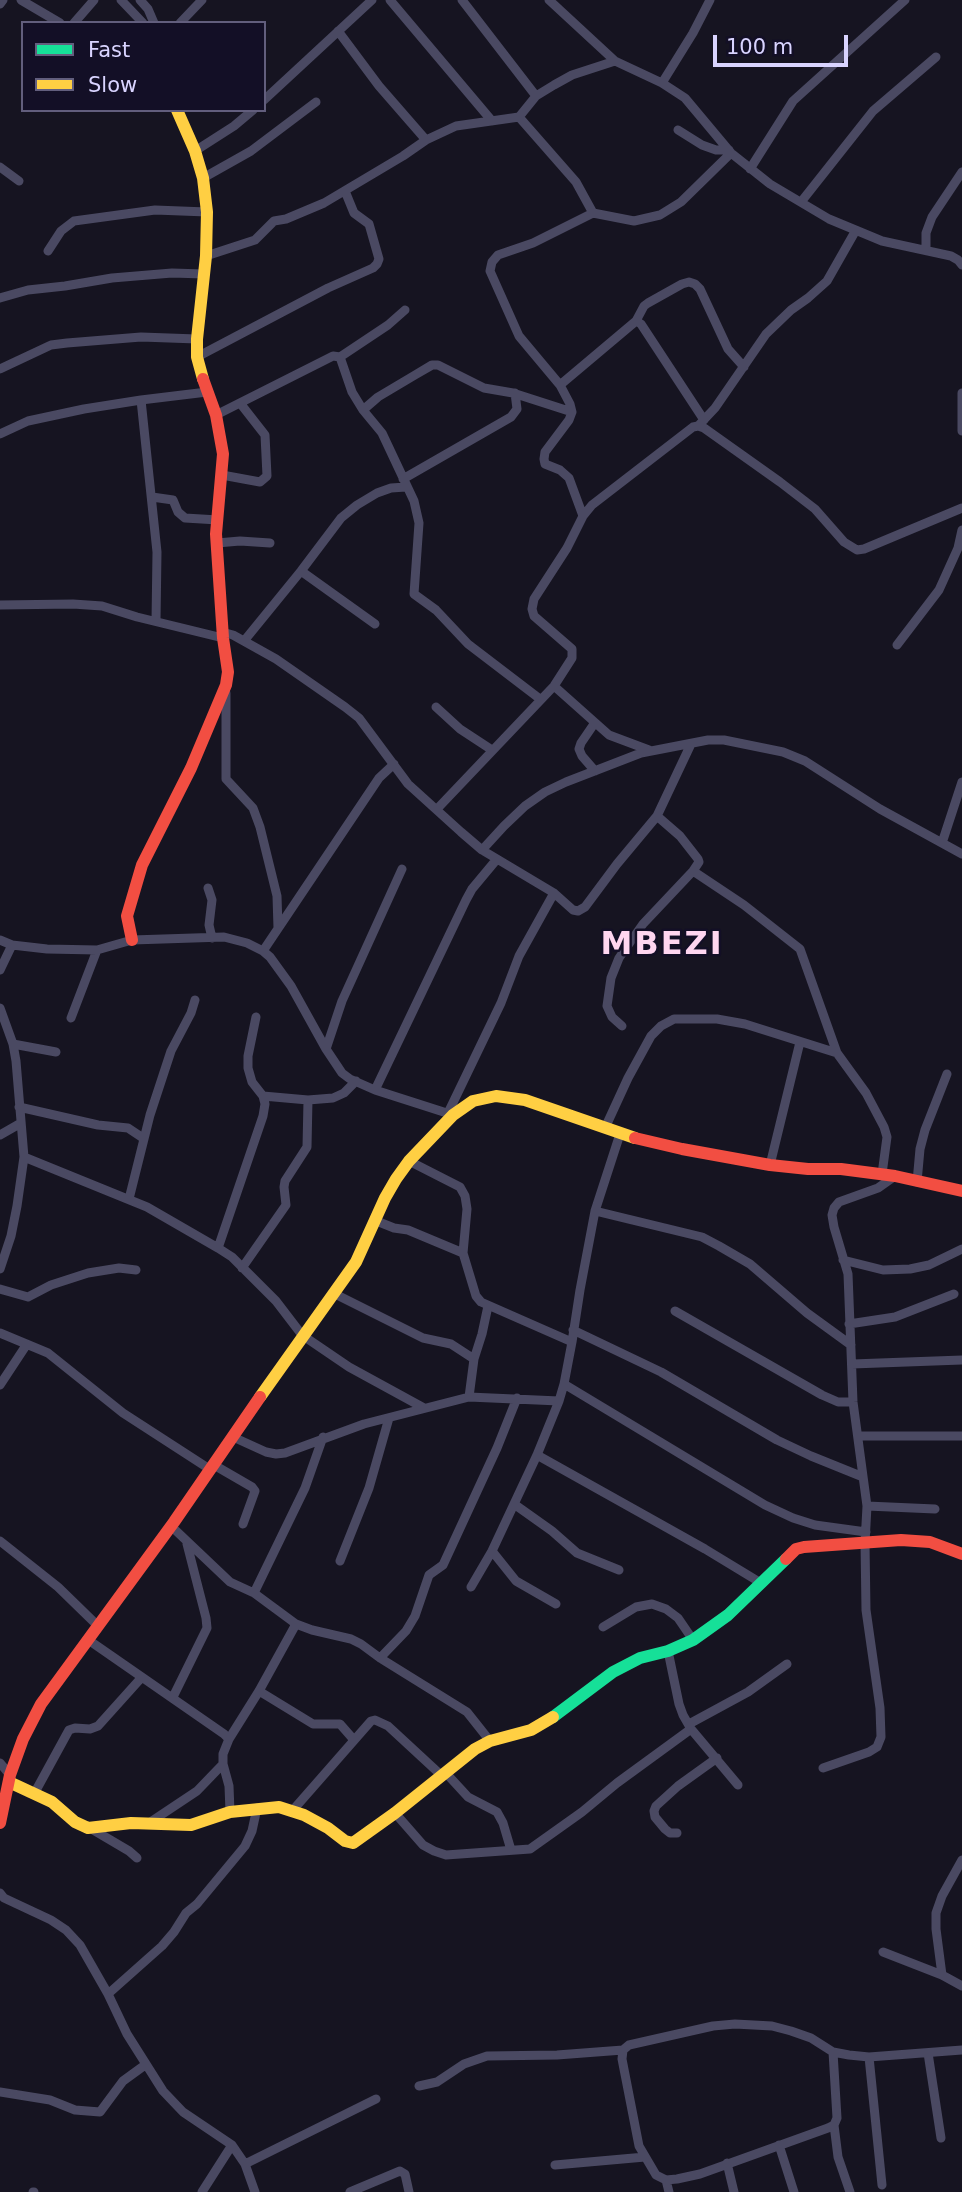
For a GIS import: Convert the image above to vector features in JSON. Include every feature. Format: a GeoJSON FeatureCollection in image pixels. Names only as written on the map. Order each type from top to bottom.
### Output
{"type":"FeatureCollection","features":[{"type":"Feature","properties":{"kind":"street"},"geometry":{"type":"LineString","coordinates":[[21,0],[57,21]]}},
{"type":"Feature","properties":{"kind":"street"},"geometry":{"type":"LineString","coordinates":[[76,21],[94,0]]}},
{"type":"Feature","properties":{"kind":"street"},"geometry":{"type":"LineString","coordinates":[[121,0],[141,21]]}},
{"type":"Feature","properties":{"kind":"street"},"geometry":{"type":"LineString","coordinates":[[140,0],[153,21]]}},
{"type":"Feature","properties":{"kind":"street"},"geometry":{"type":"LineString","coordinates":[[182,21],[202,0]]}},
{"type":"Feature","properties":{"kind":"street"},"geometry":{"type":"LineString","coordinates":[[266,98],[372,0]]}},
{"type":"Feature","properties":{"kind":"street"},"geometry":{"type":"LineString","coordinates":[[390,0],[492,121]]}},
{"type":"Feature","properties":{"kind":"street"},"geometry":{"type":"LineString","coordinates":[[462,0],[536,96]]}},
{"type":"Feature","properties":{"kind":"street"},"geometry":{"type":"LineString","coordinates":[[549,0],[615,61],[662,83],[685,98],[730,151],[770,184],[829,219],[882,241],[951,256],[962,265]]}},
{"type":"Feature","properties":{"kind":"street"},"geometry":{"type":"LineString","coordinates":[[662,83],[710,0]]}},
{"type":"Feature","properties":{"kind":"street"},"geometry":{"type":"LineString","coordinates":[[751,169],[793,101],[905,0]]}},
{"type":"Feature","properties":{"kind":"street"},"geometry":{"type":"LineString","coordinates":[[338,31],[379,86],[426,140]]}},
{"type":"Feature","properties":{"kind":"street"},"geometry":{"type":"LineString","coordinates":[[801,202],[873,111],[936,57]]}},
{"type":"Feature","properties":{"kind":"street"},"geometry":{"type":"LineString","coordinates":[[206,256],[256,240],[274,221],[324,204],[426,140],[456,126],[519,117],[536,96],[572,75],[615,61]]}},
{"type":"Feature","properties":{"kind":"street"},"geometry":{"type":"LineString","coordinates":[[203,178],[251,151],[316,102]]}},
{"type":"Feature","properties":{"kind":"street"},"geometry":{"type":"LineString","coordinates":[[178,112],[195,150],[203,178],[207,212],[197,357],[216,415],[223,454],[217,543],[222,635],[228,672],[224,716],[226,779],[253,808],[260,827],[277,896],[278,928]]}},
{"type":"Feature","properties":{"kind":"street"},"geometry":{"type":"LineString","coordinates":[[195,150],[250,112]]}},
{"type":"Feature","properties":{"kind":"street"},"geometry":{"type":"LineString","coordinates":[[519,117],[576,181],[593,213]]}},
{"type":"Feature","properties":{"kind":"street"},"geometry":{"type":"LineString","coordinates":[[678,130],[702,145],[730,151]]}},
{"type":"Feature","properties":{"kind":"street"},"geometry":{"type":"LineString","coordinates":[[583,516],[566,473],[545,464],[544,459],[545,452],[569,420],[572,412],[570,404],[560,385],[519,336],[490,271],[492,262],[498,255],[533,243],[593,213],[634,221],[660,215],[681,202],[730,151]]}},
{"type":"Feature","properties":{"kind":"street"},"geometry":{"type":"LineString","coordinates":[[0,167],[19,181]]}},
{"type":"Feature","properties":{"kind":"street"},"geometry":{"type":"LineString","coordinates":[[926,250],[926,233],[932,217],[962,172]]}},
{"type":"Feature","properties":{"kind":"street"},"geometry":{"type":"LineString","coordinates":[[197,357],[377,264],[379,259],[369,224],[354,213],[345,191]]}},
{"type":"Feature","properties":{"kind":"street"},"geometry":{"type":"LineString","coordinates":[[48,251],[61,232],[74,221],[155,210],[207,212]]}},
{"type":"Feature","properties":{"kind":"street"},"geometry":{"type":"LineString","coordinates":[[437,810],[554,686],[572,658],[572,649],[534,616],[532,609],[534,599],[567,548],[583,516],[592,505],[660,451],[701,423],[715,408],[766,334],[827,281],[856,230]]}},
{"type":"Feature","properties":{"kind":"street"},"geometry":{"type":"LineString","coordinates":[[0,299],[28,290],[112,278],[172,272],[204,274]]}},
{"type":"Feature","properties":{"kind":"street"},"geometry":{"type":"LineString","coordinates":[[560,385],[636,321],[644,306],[689,282],[700,289],[728,349],[744,367]]}},
{"type":"Feature","properties":{"kind":"street"},"geometry":{"type":"LineString","coordinates":[[216,415],[333,356],[340,357],[388,325],[405,310]]}},
{"type":"Feature","properties":{"kind":"street"},"geometry":{"type":"LineString","coordinates":[[636,321],[641,324],[701,423],[815,509],[844,542],[857,550],[962,508]]}},
{"type":"Feature","properties":{"kind":"street"},"geometry":{"type":"LineString","coordinates":[[0,369],[18,359],[59,344],[141,337],[197,339]]}},
{"type":"Feature","properties":{"kind":"street"},"geometry":{"type":"LineString","coordinates":[[340,357],[352,393],[382,433],[414,501],[419,523],[414,594],[436,610],[468,644],[540,699]]}},
{"type":"Feature","properties":{"kind":"street"},"geometry":{"type":"LineString","coordinates":[[363,410],[378,397],[432,365],[438,365],[484,388],[516,393],[572,412]]}},
{"type":"Feature","properties":{"kind":"street"},"geometry":{"type":"LineString","coordinates":[[0,434],[28,421],[141,400],[207,392]]}},
{"type":"Feature","properties":{"kind":"street"},"geometry":{"type":"LineString","coordinates":[[244,641],[341,518],[357,505],[405,483],[511,417],[517,409],[516,393]]}},
{"type":"Feature","properties":{"kind":"street"},"geometry":{"type":"LineString","coordinates":[[962,393],[962,431]]}},
{"type":"Feature","properties":{"kind":"street"},"geometry":{"type":"LineString","coordinates":[[141,400],[158,579],[156,621]]}},
{"type":"Feature","properties":{"kind":"street"},"geometry":{"type":"LineString","coordinates":[[222,475],[260,482],[267,476],[265,435],[240,403]]}},
{"type":"Feature","properties":{"kind":"street"},"geometry":{"type":"LineString","coordinates":[[152,497],[173,500],[177,512],[185,518],[218,520]]}},
{"type":"Feature","properties":{"kind":"street"},"geometry":{"type":"LineString","coordinates":[[897,645],[939,590],[958,548],[962,530]]}},
{"type":"Feature","properties":{"kind":"street"},"geometry":{"type":"LineString","coordinates":[[217,543],[270,543]]}},
{"type":"Feature","properties":{"kind":"street"},"geometry":{"type":"LineString","coordinates":[[301,571],[375,624]]}},
{"type":"Feature","properties":{"kind":"street"},"geometry":{"type":"LineString","coordinates":[[0,605],[92,606],[244,641],[276,659],[345,706],[359,718],[408,784],[437,810],[482,850],[554,893],[573,910],[578,911],[584,907],[657,816],[691,744]]}},
{"type":"Feature","properties":{"kind":"street"},"geometry":{"type":"LineString","coordinates":[[132,940],[127,916],[142,865],[191,768],[226,685]]}},
{"type":"Feature","properties":{"kind":"street"},"geometry":{"type":"LineString","coordinates":[[554,686],[594,724],[617,739],[650,751]]}},
{"type":"Feature","properties":{"kind":"street"},"geometry":{"type":"LineString","coordinates":[[436,707],[460,729],[492,750]]}},
{"type":"Feature","properties":{"kind":"street"},"geometry":{"type":"LineString","coordinates":[[594,724],[579,749],[595,771]]}},
{"type":"Feature","properties":{"kind":"street"},"geometry":{"type":"LineString","coordinates":[[482,850],[525,806],[545,792],[650,751],[724,740],[783,752],[805,761],[845,788],[962,854]]}},
{"type":"Feature","properties":{"kind":"street"},"geometry":{"type":"LineString","coordinates":[[263,951],[379,779],[394,764]]}},
{"type":"Feature","properties":{"kind":"street"},"geometry":{"type":"LineString","coordinates":[[942,843],[962,782]]}},
{"type":"Feature","properties":{"kind":"street"},"geometry":{"type":"LineString","coordinates":[[622,1026],[612,1017],[607,1006],[611,978],[619,958],[643,924],[698,865],[698,859],[680,836],[657,816]]}},
{"type":"Feature","properties":{"kind":"street"},"geometry":{"type":"LineString","coordinates":[[375,1090],[466,900],[497,859]]}},
{"type":"Feature","properties":{"kind":"street"},"geometry":{"type":"LineString","coordinates":[[326,1049],[338,1009],[402,869]]}},
{"type":"Feature","properties":{"kind":"street"},"geometry":{"type":"LineString","coordinates":[[693,871],[744,905],[800,949],[837,1053],[866,1093],[887,1137],[889,1175],[878,1188],[839,1202],[832,1215],[848,1274],[853,1402],[867,1506],[866,1610],[880,1708],[881,1737],[877,1746],[869,1752],[823,1768]]}},
{"type":"Feature","properties":{"kind":"street"},"geometry":{"type":"LineString","coordinates":[[208,888],[212,900],[209,925],[212,938]]}},
{"type":"Feature","properties":{"kind":"street"},"geometry":{"type":"LineString","coordinates":[[0,1823],[5,1772],[41,1704],[213,1467],[360,1254],[385,1198],[409,1161],[451,1114],[519,957],[554,893]]}},
{"type":"Feature","properties":{"kind":"street"},"geometry":{"type":"LineString","coordinates":[[0,940],[12,945],[47,949],[97,950],[132,940],[236,939],[270,957],[291,986],[342,1073],[375,1090],[451,1114],[473,1101],[496,1096],[525,1100],[620,1134],[682,1149],[770,1165],[889,1175],[962,1191]]}},
{"type":"Feature","properties":{"kind":"street"},"geometry":{"type":"LineString","coordinates":[[0,970],[12,945]]}},
{"type":"Feature","properties":{"kind":"street"},"geometry":{"type":"LineString","coordinates":[[71,1018],[97,950]]}},
{"type":"Feature","properties":{"kind":"street"},"geometry":{"type":"LineString","coordinates":[[129,1199],[144,1138],[172,1051],[195,1000]]}},
{"type":"Feature","properties":{"kind":"street"},"geometry":{"type":"LineString","coordinates":[[0,1008],[13,1044],[24,1157],[18,1206],[0,1269]]}},
{"type":"Feature","properties":{"kind":"street"},"geometry":{"type":"LineString","coordinates":[[218,1248],[265,1104],[263,1096],[252,1082],[248,1068],[256,1017]]}},
{"type":"Feature","properties":{"kind":"street"},"geometry":{"type":"LineString","coordinates":[[605,1128],[651,1036],[674,1019],[717,1019],[745,1024],[837,1053]]}},
{"type":"Feature","properties":{"kind":"street"},"geometry":{"type":"LineString","coordinates":[[770,1165],[800,1042]]}},
{"type":"Feature","properties":{"kind":"street"},"geometry":{"type":"LineString","coordinates":[[13,1044],[56,1052]]}},
{"type":"Feature","properties":{"kind":"street"},"geometry":{"type":"LineString","coordinates":[[917,1182],[925,1130],[947,1074]]}},
{"type":"Feature","properties":{"kind":"street"},"geometry":{"type":"LineString","coordinates":[[263,1096],[308,1100],[333,1098],[344,1093],[356,1081]]}},
{"type":"Feature","properties":{"kind":"street"},"geometry":{"type":"LineString","coordinates":[[243,1268],[286,1205],[285,1181],[307,1147],[308,1100]]}},
{"type":"Feature","properties":{"kind":"street"},"geometry":{"type":"LineString","coordinates":[[19,1107],[91,1124],[128,1128],[144,1138]]}},
{"type":"Feature","properties":{"kind":"street"},"geometry":{"type":"LineString","coordinates":[[0,1135],[21,1124]]}},
{"type":"Feature","properties":{"kind":"street"},"geometry":{"type":"LineString","coordinates":[[471,1587],[514,1504],[559,1401],[595,1211],[620,1134]]}},
{"type":"Feature","properties":{"kind":"street"},"geometry":{"type":"LineString","coordinates":[[24,1157],[147,1207],[218,1248],[232,1257],[276,1301],[302,1335],[349,1367],[424,1408]]}},
{"type":"Feature","properties":{"kind":"street"},"geometry":{"type":"LineString","coordinates":[[409,1161],[460,1187],[465,1196],[467,1209],[463,1253],[476,1296],[488,1306],[572,1342]]}},
{"type":"Feature","properties":{"kind":"street"},"geometry":{"type":"LineString","coordinates":[[595,1211],[702,1237],[750,1264],[807,1313],[851,1345]]}},
{"type":"Feature","properties":{"kind":"street"},"geometry":{"type":"LineString","coordinates":[[374,1220],[408,1230],[463,1253]]}},
{"type":"Feature","properties":{"kind":"street"},"geometry":{"type":"LineString","coordinates":[[843,1260],[883,1270],[909,1269],[929,1265],[962,1249]]}},
{"type":"Feature","properties":{"kind":"street"},"geometry":{"type":"LineString","coordinates":[[0,1289],[28,1297],[51,1285],[88,1273],[119,1268],[136,1270]]}},
{"type":"Feature","properties":{"kind":"street"},"geometry":{"type":"LineString","coordinates":[[333,1293],[423,1338],[451,1344],[474,1359]]}},
{"type":"Feature","properties":{"kind":"street"},"geometry":{"type":"LineString","coordinates":[[849,1324],[895,1317],[954,1294]]}},
{"type":"Feature","properties":{"kind":"street"},"geometry":{"type":"LineString","coordinates":[[469,1397],[474,1359],[488,1306]]}},
{"type":"Feature","properties":{"kind":"street"},"geometry":{"type":"LineString","coordinates":[[675,1311],[822,1395],[838,1402],[853,1402]]}},
{"type":"Feature","properties":{"kind":"street"},"geometry":{"type":"LineString","coordinates":[[573,1330],[661,1372],[777,1440],[863,1477]]}},
{"type":"Feature","properties":{"kind":"street"},"geometry":{"type":"LineString","coordinates":[[0,1332],[48,1353],[123,1413],[252,1487],[255,1496],[243,1524]]}},
{"type":"Feature","properties":{"kind":"street"},"geometry":{"type":"LineString","coordinates":[[0,1385],[27,1344]]}},
{"type":"Feature","properties":{"kind":"street"},"geometry":{"type":"LineString","coordinates":[[852,1364],[962,1360]]}},
{"type":"Feature","properties":{"kind":"street"},"geometry":{"type":"LineString","coordinates":[[564,1384],[765,1505],[793,1518],[865,1537],[930,1542],[962,1554]]}},
{"type":"Feature","properties":{"kind":"street"},"geometry":{"type":"LineString","coordinates":[[233,1437],[276,1454],[285,1453],[323,1437],[469,1397],[559,1401]]}},
{"type":"Feature","properties":{"kind":"street"},"geometry":{"type":"LineString","coordinates":[[380,1658],[407,1630],[415,1616],[429,1575],[443,1566],[517,1398]]}},
{"type":"Feature","properties":{"kind":"street"},"geometry":{"type":"LineString","coordinates":[[340,1561],[369,1488],[389,1418]]}},
{"type":"Feature","properties":{"kind":"street"},"geometry":{"type":"LineString","coordinates":[[858,1436],[962,1436]]}},
{"type":"Feature","properties":{"kind":"street"},"geometry":{"type":"LineString","coordinates":[[254,1593],[304,1488],[323,1437]]}},
{"type":"Feature","properties":{"kind":"street"},"geometry":{"type":"LineString","coordinates":[[537,1455],[761,1583]]}},
{"type":"Feature","properties":{"kind":"street"},"geometry":{"type":"LineString","coordinates":[[514,1504],[577,1553],[619,1570]]}},
{"type":"Feature","properties":{"kind":"street"},"geometry":{"type":"LineString","coordinates":[[867,1506],[936,1509]]}},
{"type":"Feature","properties":{"kind":"street"},"geometry":{"type":"LineString","coordinates":[[171,1526],[230,1583],[254,1593],[296,1624],[361,1644],[467,1712],[490,1741]]}},
{"type":"Feature","properties":{"kind":"street"},"geometry":{"type":"LineString","coordinates":[[88,1828],[148,1824],[191,1825],[230,1812],[279,1807],[293,1810],[328,1828],[349,1844],[358,1841],[475,1749],[490,1741],[543,1724],[613,1672],[640,1658],[668,1651],[693,1640],[727,1615],[796,1549],[865,1537]]}},
{"type":"Feature","properties":{"kind":"street"},"geometry":{"type":"LineString","coordinates":[[0,1541],[58,1587],[97,1625]]}},
{"type":"Feature","properties":{"kind":"street"},"geometry":{"type":"LineString","coordinates":[[173,1697],[207,1628],[186,1542]]}},
{"type":"Feature","properties":{"kind":"street"},"geometry":{"type":"LineString","coordinates":[[492,1550],[516,1581],[556,1604]]}},
{"type":"Feature","properties":{"kind":"street"},"geometry":{"type":"LineString","coordinates":[[603,1627],[636,1607],[652,1604],[666,1609],[678,1618],[693,1640]]}},
{"type":"Feature","properties":{"kind":"street"},"geometry":{"type":"LineString","coordinates":[[230,1812],[229,1786],[223,1754],[229,1739],[296,1624]]}},
{"type":"Feature","properties":{"kind":"street"},"geometry":{"type":"LineString","coordinates":[[87,1639],[229,1739]]}},
{"type":"Feature","properties":{"kind":"street"},"geometry":{"type":"LineString","coordinates":[[668,1651],[679,1704],[690,1726],[738,1785]]}},
{"type":"Feature","properties":{"kind":"street"},"geometry":{"type":"LineString","coordinates":[[395,1813],[423,1845],[433,1852],[446,1854],[523,1851],[536,1846],[582,1812],[690,1726],[748,1692],[787,1664]]}},
{"type":"Feature","properties":{"kind":"street"},"geometry":{"type":"LineString","coordinates":[[34,1794],[69,1730],[97,1726],[142,1677]]}},
{"type":"Feature","properties":{"kind":"street"},"geometry":{"type":"LineString","coordinates":[[259,1691],[313,1724],[340,1724],[354,1740]]}},
{"type":"Feature","properties":{"kind":"street"},"geometry":{"type":"LineString","coordinates":[[293,1810],[370,1721],[380,1721],[468,1797],[497,1812],[511,1850]]}},
{"type":"Feature","properties":{"kind":"street"},"geometry":{"type":"LineString","coordinates":[[677,1833],[665,1829],[656,1818],[656,1806],[678,1786],[717,1758]]}},
{"type":"Feature","properties":{"kind":"street"},"geometry":{"type":"LineString","coordinates":[[148,1824],[197,1791],[223,1764]]}},
{"type":"Feature","properties":{"kind":"street"},"geometry":{"type":"LineString","coordinates":[[5,1772],[34,1794],[52,1802],[75,1822],[137,1858]]}},
{"type":"Feature","properties":{"kind":"street"},"geometry":{"type":"LineString","coordinates":[[108,1994],[162,1946],[186,1913],[197,1904],[245,1846],[252,1831],[257,1808]]}},
{"type":"Feature","properties":{"kind":"street"},"geometry":{"type":"LineString","coordinates":[[942,1975],[936,1913],[942,1896],[962,1860]]}},
{"type":"Feature","properties":{"kind":"street"},"geometry":{"type":"LineString","coordinates":[[0,1893],[4,1898],[51,1920],[66,1930],[80,1945],[145,2065],[171,2101],[232,2145],[246,2164],[255,2192]]}},
{"type":"Feature","properties":{"kind":"street"},"geometry":{"type":"LineString","coordinates":[[883,1952],[942,1975],[962,1986]]}},
{"type":"Feature","properties":{"kind":"street"},"geometry":{"type":"LineString","coordinates":[[419,2086],[438,2082],[464,2064],[487,2056],[557,2055],[622,2050],[629,2045],[668,2035],[735,2024],[772,2026],[811,2038],[833,2052],[869,2057],[962,2050]]}},
{"type":"Feature","properties":{"kind":"street"},"geometry":{"type":"LineString","coordinates":[[622,2050],[639,2146],[656,2175],[666,2180],[700,2174],[834,2125]]}},
{"type":"Feature","properties":{"kind":"street"},"geometry":{"type":"LineString","coordinates":[[833,2052],[837,2118],[834,2125],[838,2157],[850,2192]]}},
{"type":"Feature","properties":{"kind":"street"},"geometry":{"type":"LineString","coordinates":[[928,2053],[941,2138]]}},
{"type":"Feature","properties":{"kind":"street"},"geometry":{"type":"LineString","coordinates":[[869,2057],[881,2185]]}},
{"type":"Feature","properties":{"kind":"street"},"geometry":{"type":"LineString","coordinates":[[0,2092],[50,2100],[75,2110],[100,2112],[123,2081],[145,2065]]}},
{"type":"Feature","properties":{"kind":"street"},"geometry":{"type":"LineString","coordinates":[[246,2164],[376,2099]]}},
{"type":"Feature","properties":{"kind":"street"},"geometry":{"type":"LineString","coordinates":[[202,2192],[232,2145]]}},
{"type":"Feature","properties":{"kind":"street"},"geometry":{"type":"LineString","coordinates":[[779,2145],[794,2192]]}},
{"type":"Feature","properties":{"kind":"street"},"geometry":{"type":"LineString","coordinates":[[555,2165],[645,2157]]}},
{"type":"Feature","properties":{"kind":"street"},"geometry":{"type":"LineString","coordinates":[[727,2163],[733,2192]]}},
{"type":"Feature","properties":{"kind":"street"},"geometry":{"type":"LineString","coordinates":[[351,2192],[400,2171],[405,2174],[409,2192]]}},
{"type":"Feature","properties":{"kind":"street"},"geometry":{"type":"LineString","coordinates":[[666,2180],[669,2192]]}},
{"type":"Feature","properties":{"kind":"traffic: fast"},"geometry":{"type":"LineString","coordinates":[[553,1717],[613,1672],[640,1658],[668,1651],[693,1640],[728,1615],[786,1559]]}},
{"type":"Feature","properties":{"kind":"traffic: slow"},"geometry":{"type":"LineString","coordinates":[[178,112],[195,151],[203,178],[207,212],[206,256],[197,339],[197,357],[203,379]]}},
{"type":"Feature","properties":{"kind":"traffic: slow"},"geometry":{"type":"LineString","coordinates":[[260,1397],[356,1262],[396,1179],[409,1161],[453,1115],[473,1101],[496,1096],[525,1100],[635,1138]]}},
{"type":"Feature","properties":{"kind":"traffic: slow"},"geometry":{"type":"LineString","coordinates":[[9,1782],[52,1802],[75,1822],[88,1828],[131,1823],[191,1825],[230,1812],[279,1807],[304,1815],[345,1841],[353,1843],[475,1749],[490,1741],[531,1730],[553,1717]]}},
{"type":"Feature","properties":{"kind":"traffic: jam"},"geometry":{"type":"LineString","coordinates":[[132,940],[127,916],[142,865],[191,768],[226,685],[228,672],[216,534],[223,454],[216,415],[203,379]]}},
{"type":"Feature","properties":{"kind":"traffic: jam"},"geometry":{"type":"LineString","coordinates":[[635,1138],[770,1165],[841,1169],[895,1176],[962,1191]]}},
{"type":"Feature","properties":{"kind":"traffic: jam"},"geometry":{"type":"LineString","coordinates":[[0,1823],[10,1775],[23,1739],[41,1704],[174,1522],[260,1397]]}},
{"type":"Feature","properties":{"kind":"traffic: jam"},"geometry":{"type":"LineString","coordinates":[[786,1559],[796,1549],[804,1547],[901,1540],[930,1542],[962,1554]]}},
{"type":"Feature","properties":{"kind":"district","name":"MBEZI"},"geometry":{"type":"Point","coordinates":[662,946]}}]}
